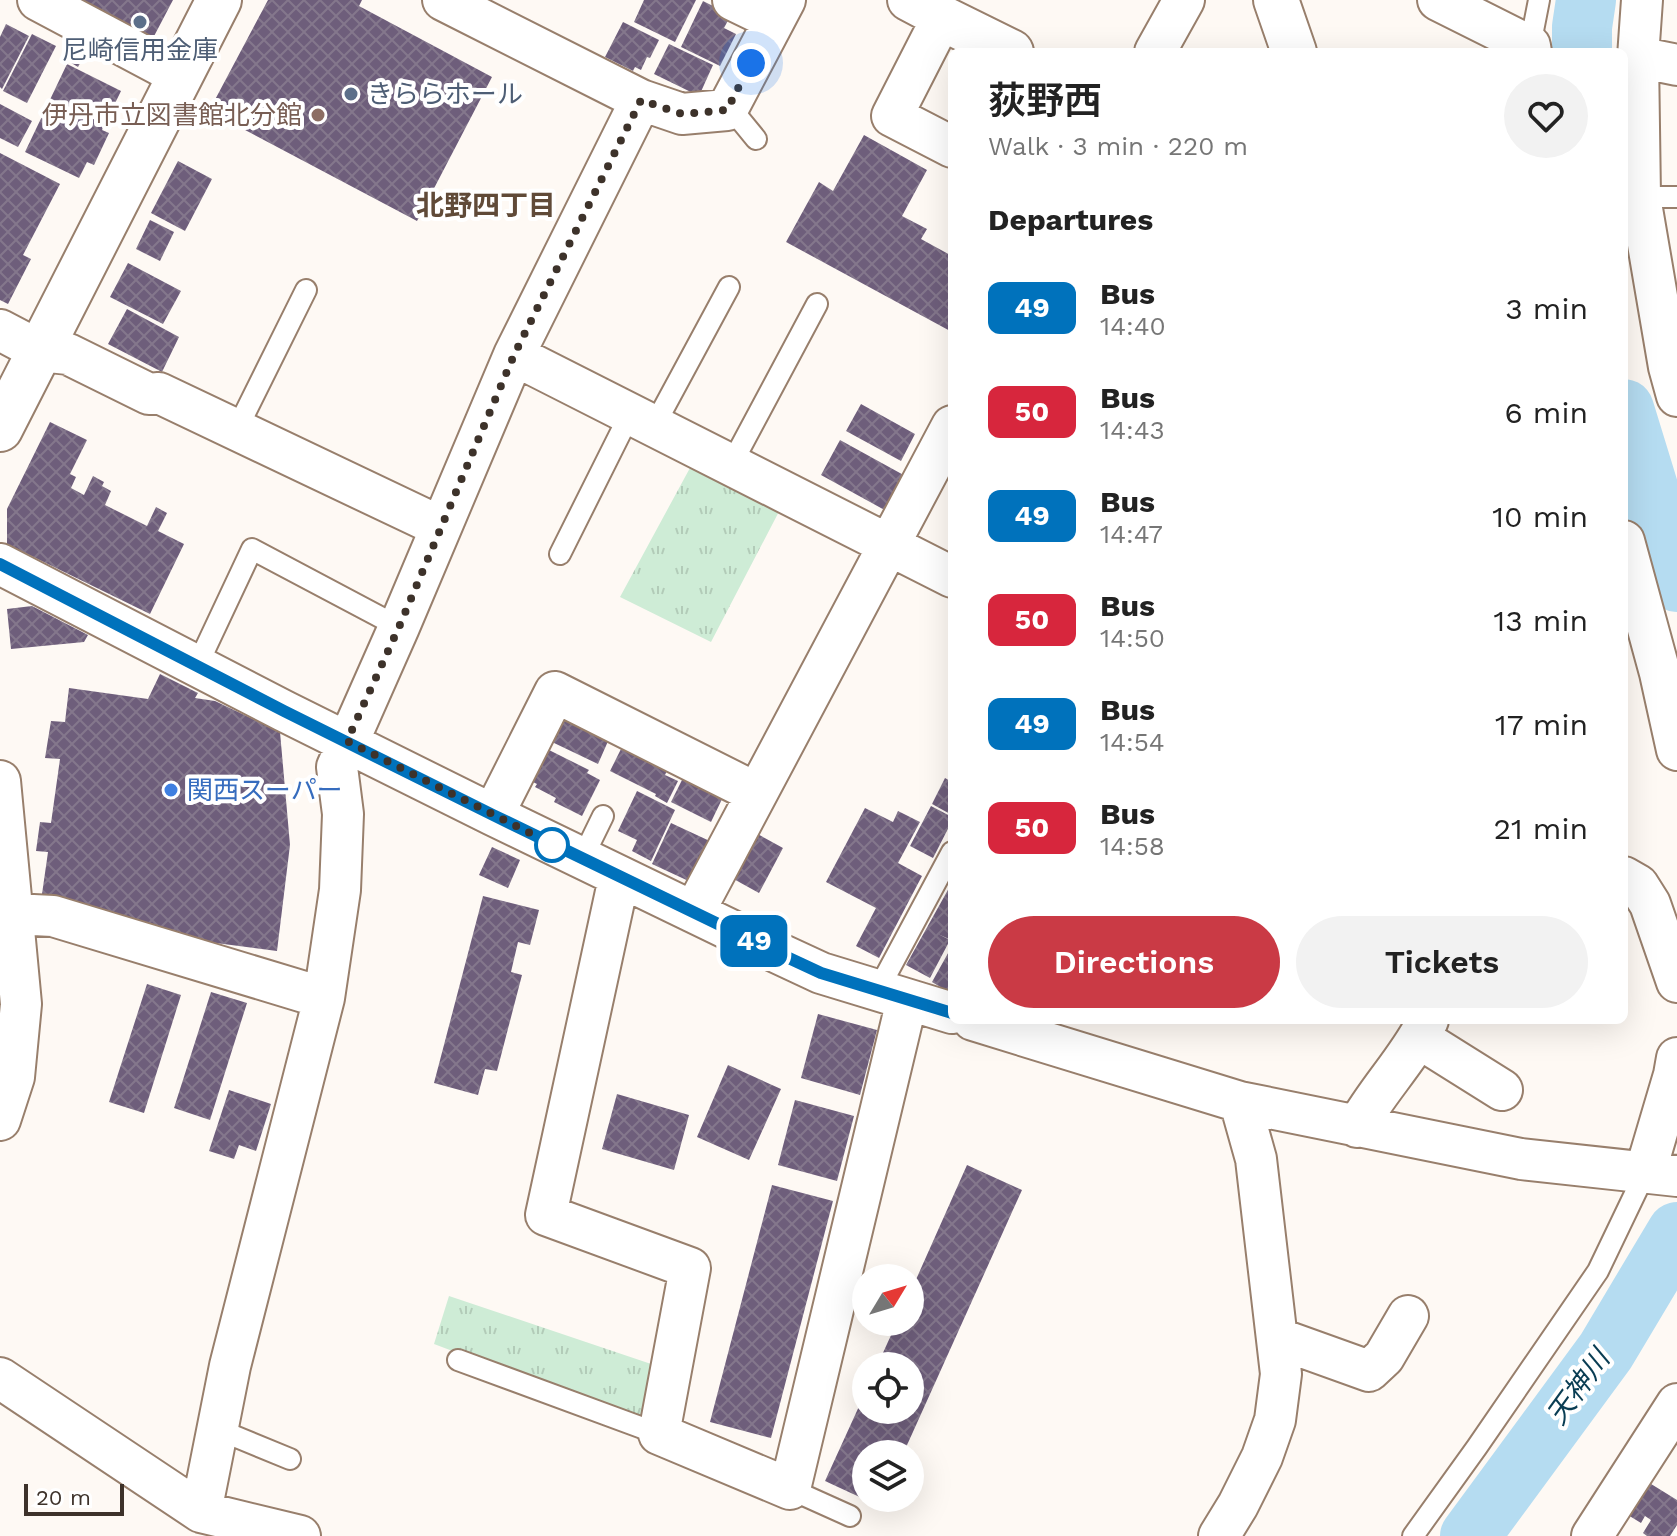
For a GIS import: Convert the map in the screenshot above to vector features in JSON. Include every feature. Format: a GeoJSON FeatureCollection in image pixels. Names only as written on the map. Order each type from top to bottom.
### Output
{"type":"FeatureCollection","features":[{"type":"Feature","properties":{"kind":"street"},"geometry":{"type":"LineString","coordinates":[[38,0],[181,76]]}},
{"type":"Feature","properties":{"kind":"street"},"geometry":{"type":"LineString","coordinates":[[6,405],[40,351],[219,0]]}},
{"type":"Feature","properties":{"kind":"street"},"geometry":{"type":"LineString","coordinates":[[443,0],[641,100],[682,114],[727,110],[780,10],[733,0]]}},
{"type":"Feature","properties":{"kind":"street"},"geometry":{"type":"LineString","coordinates":[[1157,48],[1184,0]]}},
{"type":"Feature","properties":{"kind":"street"},"geometry":{"type":"LineString","coordinates":[[1276,0],[1293,48]]}},
{"type":"Feature","properties":{"kind":"street"},"geometry":{"type":"LineString","coordinates":[[1438,0],[1528,48]]}},
{"type":"Feature","properties":{"kind":"street"},"geometry":{"type":"LineString","coordinates":[[1642,0],[1638,57],[1659,197],[1669,367],[1677,396]]}},
{"type":"Feature","properties":{"kind":"street"},"geometry":{"type":"LineString","coordinates":[[948,145],[892,116],[925,9],[1003,48]]}},
{"type":"Feature","properties":{"kind":"street"},"geometry":{"type":"LineString","coordinates":[[1638,57],[1677,65]]}},
{"type":"Feature","properties":{"kind":"street"},"geometry":{"type":"LineString","coordinates":[[201,1512],[233,1351],[324,998],[340,890],[343,814],[337,767],[514,355],[641,100]]}},
{"type":"Feature","properties":{"kind":"street"},"geometry":{"type":"LineString","coordinates":[[0,330],[40,351],[68,354],[149,394],[159,393],[441,527]]}},
{"type":"Feature","properties":{"kind":"street"},"geometry":{"type":"LineString","coordinates":[[514,355],[948,575]]}},
{"type":"Feature","properties":{"kind":"street"},"geometry":{"type":"LineString","coordinates":[[694,912],[948,433]]}},
{"type":"Feature","properties":{"kind":"street"},"geometry":{"type":"LineString","coordinates":[[1628,556],[1677,750]]}},
{"type":"Feature","properties":{"kind":"street"},"geometry":{"type":"LineString","coordinates":[[0,564],[619,878],[821,973],[948,1012]]}},
{"type":"Feature","properties":{"kind":"street"},"geometry":{"type":"LineString","coordinates":[[493,815],[559,684],[756,793]]}},
{"type":"Feature","properties":{"kind":"street"},"geometry":{"type":"LineString","coordinates":[[0,781],[6,912],[21,1004],[14,1077],[0,1120]]}},
{"type":"Feature","properties":{"kind":"street"},"geometry":{"type":"LineString","coordinates":[[619,878],[546,1215],[690,1268],[659,1434],[790,1489],[893,995]]}},
{"type":"Feature","properties":{"kind":"street"},"geometry":{"type":"LineString","coordinates":[[1628,879],[1638,885],[1650,904],[1677,982]]}},
{"type":"Feature","properties":{"kind":"street"},"geometry":{"type":"LineString","coordinates":[[6,912],[53,916],[324,998]]}},
{"type":"Feature","properties":{"kind":"street"},"geometry":{"type":"LineString","coordinates":[[988,1024],[1240,1102],[1521,1159],[1661,1174],[1677,1058]]}},
{"type":"Feature","properties":{"kind":"street"},"geometry":{"type":"LineString","coordinates":[[1357,1127],[1423,1029],[1502,1090]]}},
{"type":"Feature","properties":{"kind":"street"},"geometry":{"type":"LineString","coordinates":[[1219,1536],[1256,1469],[1275,1420],[1281,1374],[1256,1159],[1240,1102]]}},
{"type":"Feature","properties":{"kind":"street"},"geometry":{"type":"LineString","coordinates":[[1277,1338],[1369,1371],[1395,1363],[1408,1316]]}},
{"type":"Feature","properties":{"kind":"street"},"geometry":{"type":"LineString","coordinates":[[0,1378],[201,1512],[300,1536]]}},
{"type":"Feature","properties":{"kind":"street"},"geometry":{"type":"LineString","coordinates":[[1592,1536],[1677,1404]]}},
{"type":"Feature","properties":{"kind":"lane"},"geometry":{"type":"LineString","coordinates":[[1530,48],[1539,0]]}},
{"type":"Feature","properties":{"kind":"lane"},"geometry":{"type":"LineString","coordinates":[[729,106],[756,139]]}},
{"type":"Feature","properties":{"kind":"lane"},"geometry":{"type":"LineString","coordinates":[[560,554],[729,287]]}},
{"type":"Feature","properties":{"kind":"lane"},"geometry":{"type":"LineString","coordinates":[[237,429],[306,290]]}},
{"type":"Feature","properties":{"kind":"lane"},"geometry":{"type":"LineString","coordinates":[[731,465],[817,304]]}},
{"type":"Feature","properties":{"kind":"lane"},"geometry":{"type":"LineString","coordinates":[[197,666],[252,549],[399,627]]}},
{"type":"Feature","properties":{"kind":"lane"},"geometry":{"type":"LineString","coordinates":[[582,859],[603,816]]}},
{"type":"Feature","properties":{"kind":"lane"},"geometry":{"type":"LineString","coordinates":[[893,995],[948,862]]}},
{"type":"Feature","properties":{"kind":"lane"},"geometry":{"type":"LineString","coordinates":[[1413,1536],[1598,1271],[1661,1174]]}},
{"type":"Feature","properties":{"kind":"lane"},"geometry":{"type":"LineString","coordinates":[[458,1360],[659,1434]]}},
{"type":"Feature","properties":{"kind":"lane"},"geometry":{"type":"LineString","coordinates":[[217,1429],[290,1459]]}},
{"type":"Feature","properties":{"kind":"lane"},"geometry":{"type":"LineString","coordinates":[[790,1489],[850,1516]]}},
{"type":"Feature","properties":{"kind":"green space"},"geometry":{"type":"Polygon","coordinates":[[[697,455],[785,500],[711,642],[620,597],[697,455]]]}},
{"type":"Feature","properties":{"kind":"green space"},"geometry":{"type":"Polygon","coordinates":[[[449,1296],[663,1368],[651,1426],[434,1344],[449,1296]]]}},
{"type":"Feature","properties":{"kind":"building","name":"尼崎信用金庫"},"geometry":{"type":"Polygon","coordinates":[[[84,0],[173,0],[152,40],[79,8],[84,0]]]}},
{"type":"Feature","properties":{"kind":"building","name":"きららホール"},"geometry":{"type":"Polygon","coordinates":[[[268,0],[362,0],[359,6],[492,77],[417,221],[209,111],[268,0]]]}},
{"type":"Feature","properties":{"kind":"building"},"geometry":{"type":"Polygon","coordinates":[[[644,0],[696,0],[675,42],[634,22],[644,0]]]}},
{"type":"Feature","properties":{"kind":"building"},"geometry":{"type":"Polygon","coordinates":[[[703,1],[731,15],[724,28],[736,34],[720,66],[681,47],[703,1]]]}},
{"type":"Feature","properties":{"kind":"building"},"geometry":{"type":"Polygon","coordinates":[[[623,22],[659,40],[641,70],[635,67],[633,71],[605,57],[623,22]]]}},
{"type":"Feature","properties":{"kind":"building"},"geometry":{"type":"Polygon","coordinates":[[[6,24],[29,36],[2,89],[0,37],[6,24]]]}},
{"type":"Feature","properties":{"kind":"building"},"geometry":{"type":"Polygon","coordinates":[[[32,34],[56,46],[27,103],[3,91],[32,34]]]}},
{"type":"Feature","properties":{"kind":"building"},"geometry":{"type":"Polygon","coordinates":[[[80,39],[90,45],[78,67],[68,61],[80,39]]]}},
{"type":"Feature","properties":{"kind":"building"},"geometry":{"type":"Polygon","coordinates":[[[669,44],[713,65],[699,96],[654,74],[669,44]]]}},
{"type":"Feature","properties":{"kind":"building"},"geometry":{"type":"Polygon","coordinates":[[[67,64],[121,91],[102,130],[109,133],[94,165],[87,162],[79,178],[25,152],[67,64]]]}},
{"type":"Feature","properties":{"kind":"building"},"geometry":{"type":"Polygon","coordinates":[[[0,104],[32,121],[18,147],[0,138],[0,104]]]}},
{"type":"Feature","properties":{"kind":"building"},"geometry":{"type":"Polygon","coordinates":[[[864,135],[927,170],[902,216],[927,229],[921,239],[948,254],[948,330],[786,242],[819,182],[833,191],[864,135]]]}},
{"type":"Feature","properties":{"kind":"building"},"geometry":{"type":"Polygon","coordinates":[[[0,153],[60,184],[23,255],[31,259],[8,304],[0,300],[0,153]]]}},
{"type":"Feature","properties":{"kind":"building"},"geometry":{"type":"Polygon","coordinates":[[[178,161],[212,179],[185,231],[151,213],[178,161]]]}},
{"type":"Feature","properties":{"kind":"building"},"geometry":{"type":"Polygon","coordinates":[[[150,220],[174,232],[160,261],[136,249],[150,220]]]}},
{"type":"Feature","properties":{"kind":"building"},"geometry":{"type":"Polygon","coordinates":[[[128,263],[181,291],[163,324],[110,297],[128,263]]]}},
{"type":"Feature","properties":{"kind":"building"},"geometry":{"type":"Polygon","coordinates":[[[127,309],[179,337],[162,372],[108,344],[127,309]]]}},
{"type":"Feature","properties":{"kind":"building"},"geometry":{"type":"Polygon","coordinates":[[[861,404],[915,434],[901,461],[846,431],[861,404]]]}},
{"type":"Feature","properties":{"kind":"building"},"geometry":{"type":"Polygon","coordinates":[[[50,422],[87,440],[70,474],[76,477],[71,488],[84,495],[93,476],[104,482],[102,486],[111,491],[105,505],[147,526],[156,507],[167,513],[158,531],[184,544],[150,614],[7,544],[7,509],[50,422]]]}},
{"type":"Feature","properties":{"kind":"building"},"geometry":{"type":"Polygon","coordinates":[[[840,440],[909,478],[890,513],[821,475],[840,440]]]}},
{"type":"Feature","properties":{"kind":"building"},"geometry":{"type":"Polygon","coordinates":[[[32,606],[88,635],[84,642],[11,649],[7,609],[32,606]]]}},
{"type":"Feature","properties":{"kind":"building","name":"関西スーパー"},"geometry":{"type":"Polygon","coordinates":[[[160,674],[198,693],[195,698],[215,701],[280,732],[290,845],[277,951],[155,935],[41,901],[48,852],[36,851],[40,822],[51,823],[60,759],[45,758],[51,721],[65,722],[69,688],[148,699],[160,674]]]}},
{"type":"Feature","properties":{"kind":"building"},"geometry":{"type":"Polygon","coordinates":[[[564,717],[609,739],[598,764],[552,742],[564,717]]]}},
{"type":"Feature","properties":{"kind":"building"},"geometry":{"type":"Polygon","coordinates":[[[622,747],[668,769],[665,775],[678,781],[667,803],[656,794],[610,771],[622,747]]]}},
{"type":"Feature","properties":{"kind":"building"},"geometry":{"type":"Polygon","coordinates":[[[547,749],[589,770],[587,773],[600,780],[582,816],[554,802],[556,798],[535,787],[537,784],[531,781],[547,749]]]}},
{"type":"Feature","properties":{"kind":"building"},"geometry":{"type":"Polygon","coordinates":[[[684,776],[724,795],[711,822],[671,802],[684,776]]]}},
{"type":"Feature","properties":{"kind":"building"},"geometry":{"type":"Polygon","coordinates":[[[945,778],[948,780],[948,813],[932,804],[945,778]]]}},
{"type":"Feature","properties":{"kind":"building"},"geometry":{"type":"Polygon","coordinates":[[[637,791],[675,810],[651,861],[632,851],[637,840],[618,831],[637,791]]]}},
{"type":"Feature","properties":{"kind":"building"},"geometry":{"type":"Polygon","coordinates":[[[931,806],[948,815],[948,829],[933,858],[910,846],[931,806]]]}},
{"type":"Feature","properties":{"kind":"building"},"geometry":{"type":"Polygon","coordinates":[[[865,808],[893,822],[898,811],[920,822],[898,863],[922,876],[879,958],[856,946],[876,908],[826,882],[865,808]]]}},
{"type":"Feature","properties":{"kind":"building"},"geometry":{"type":"Polygon","coordinates":[[[671,823],[714,843],[695,884],[652,864],[671,823]]]}},
{"type":"Feature","properties":{"kind":"building"},"geometry":{"type":"Polygon","coordinates":[[[754,832],[783,848],[759,893],[730,877],[754,832]]]}},
{"type":"Feature","properties":{"kind":"building"},"geometry":{"type":"Polygon","coordinates":[[[492,847],[520,860],[508,888],[479,875],[492,847]]]}},
{"type":"Feature","properties":{"kind":"building"},"geometry":{"type":"Polygon","coordinates":[[[948,890],[948,939],[938,934],[948,939],[948,944],[930,978],[906,965],[948,890]]]}},
{"type":"Feature","properties":{"kind":"building"},"geometry":{"type":"Polygon","coordinates":[[[483,896],[539,910],[530,945],[518,942],[511,972],[522,975],[497,1071],[485,1069],[478,1095],[434,1083],[483,896]]]}},
{"type":"Feature","properties":{"kind":"building"},"geometry":{"type":"Polygon","coordinates":[[[948,953],[948,992],[932,982],[948,953]]]}},
{"type":"Feature","properties":{"kind":"building"},"geometry":{"type":"Polygon","coordinates":[[[147,984],[181,995],[144,1113],[109,1102],[147,984]]]}},
{"type":"Feature","properties":{"kind":"building"},"geometry":{"type":"Polygon","coordinates":[[[211,992],[247,1003],[210,1120],[174,1108],[211,992]]]}},
{"type":"Feature","properties":{"kind":"building"},"geometry":{"type":"Polygon","coordinates":[[[818,1014],[877,1030],[860,1095],[801,1078],[818,1014]]]}},
{"type":"Feature","properties":{"kind":"building"},"geometry":{"type":"Polygon","coordinates":[[[728,1065],[781,1089],[749,1160],[697,1137],[728,1065]]]}},
{"type":"Feature","properties":{"kind":"building"},"geometry":{"type":"Polygon","coordinates":[[[229,1090],[271,1104],[256,1151],[239,1145],[234,1159],[209,1151],[229,1090]]]}},
{"type":"Feature","properties":{"kind":"building"},"geometry":{"type":"Polygon","coordinates":[[[617,1094],[689,1115],[674,1170],[602,1149],[617,1094]]]}},
{"type":"Feature","properties":{"kind":"building"},"geometry":{"type":"Polygon","coordinates":[[[795,1100],[854,1116],[837,1181],[778,1165],[795,1100]]]}},
{"type":"Feature","properties":{"kind":"building"},"geometry":{"type":"Polygon","coordinates":[[[967,1165],[1022,1190],[924,1407],[924,1352],[883,1352],[891,1336],[924,1336],[923,1264],[967,1165]]]}},
{"type":"Feature","properties":{"kind":"building"},"geometry":{"type":"Polygon","coordinates":[[[772,1185],[833,1201],[771,1438],[710,1422],[772,1185]]]}},
{"type":"Feature","properties":{"kind":"building"},"geometry":{"type":"Polygon","coordinates":[[[852,1422],[917,1424],[909,1440],[852,1440],[852,1494],[825,1481],[852,1422]]]}},
{"type":"Feature","properties":{"kind":"building"},"geometry":{"type":"Polygon","coordinates":[[[1643,1479],[1677,1500],[1677,1525],[1670,1536],[1647,1536],[1643,1533],[1651,1520],[1645,1516],[1641,1523],[1623,1512],[1643,1479]]]}},
{"type":"Feature","properties":{"kind":"waterway","name":"天神川"},"geometry":{"type":"LineString","coordinates":[[1582,48],[1586,0]]}},
{"type":"Feature","properties":{"kind":"waterway","name":"天神川"},"geometry":{"type":"LineString","coordinates":[[1628,422],[1677,582]]}},
{"type":"Feature","properties":{"kind":"waterway","name":"天神川"},"geometry":{"type":"LineString","coordinates":[[1470,1536],[1606,1351],[1677,1232]]}},
{"type":"Feature","properties":{"kind":"bus line","name":"49"},"geometry":{"type":"LineString","coordinates":[[0,564],[284,711],[619,878],[821,973],[948,1012]]}},
{"type":"Feature","properties":{"kind":"place","name":"尼崎信用金庫"},"geometry":{"type":"Point","coordinates":[140,22]}},
{"type":"Feature","properties":{"kind":"place","name":"きららホール"},"geometry":{"type":"Point","coordinates":[351,94]}},
{"type":"Feature","properties":{"kind":"place","name":"伊丹市立図書館北分館"},"geometry":{"type":"Point","coordinates":[318,115]}},
{"type":"Feature","properties":{"kind":"place","name":"関西スーパー"},"geometry":{"type":"Point","coordinates":[171,790]}},
{"type":"Feature","properties":{"kind":"district","name":"北野四丁目"},"geometry":{"type":"Point","coordinates":[486,205]}},
{"type":"Feature","properties":{"kind":"route"},"geometry":{"type":"LineString","coordinates":[[552,845],[560,848],[347,741],[399,627],[514,355],[641,100],[682,114],[727,110],[751,63]]}}]}
